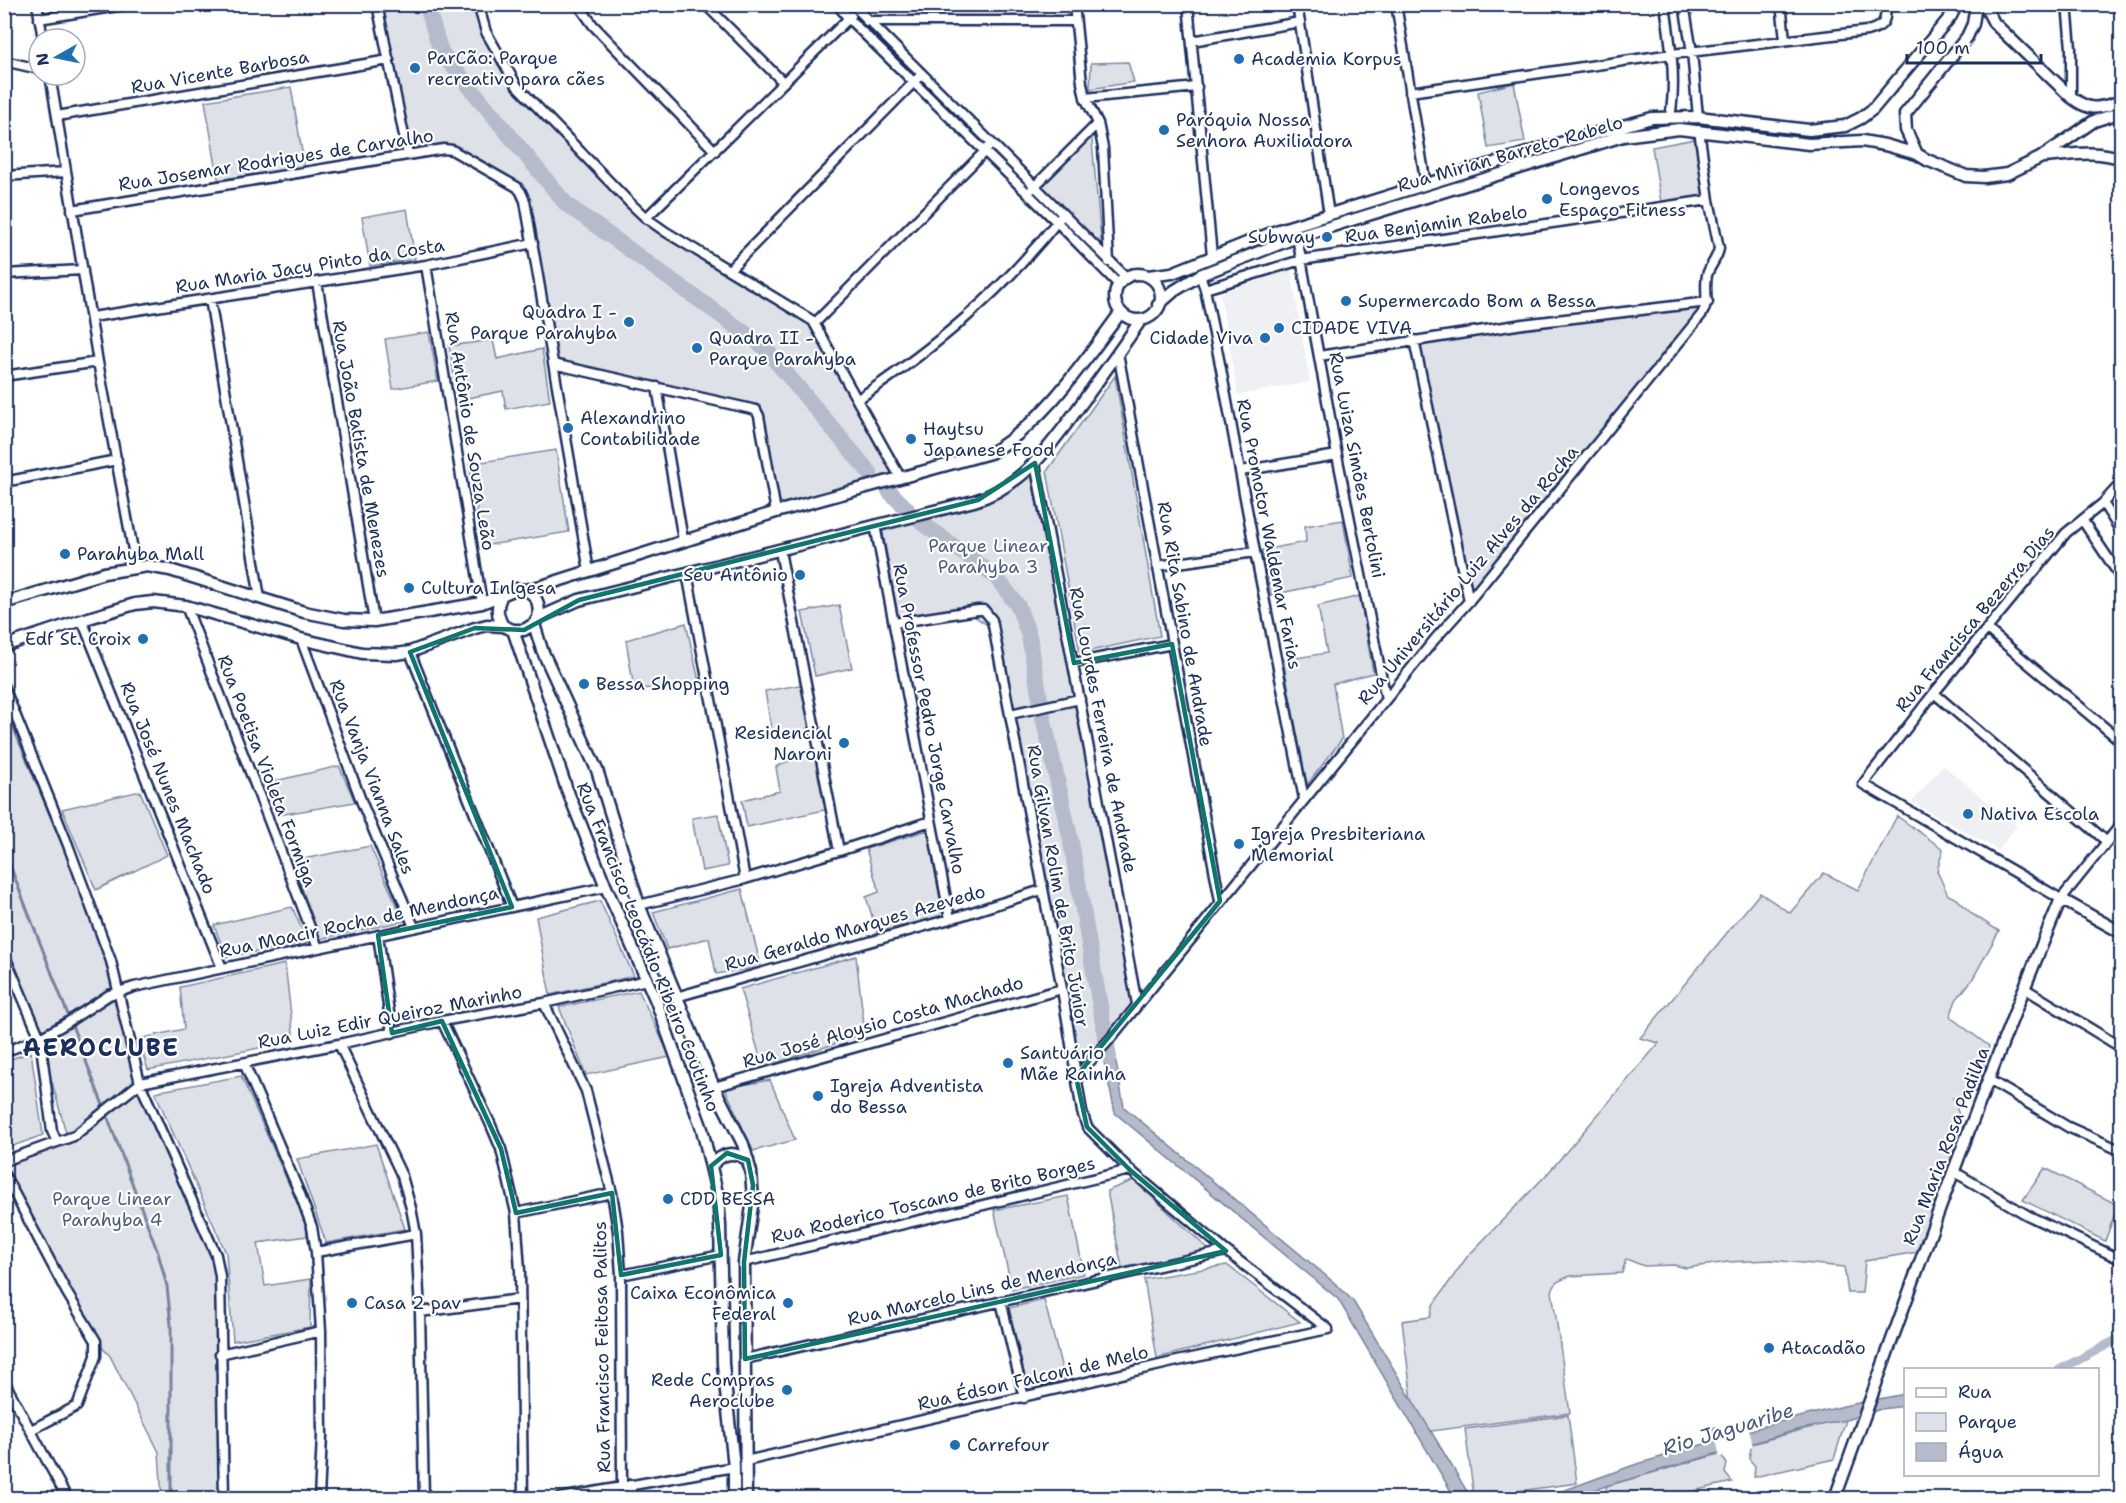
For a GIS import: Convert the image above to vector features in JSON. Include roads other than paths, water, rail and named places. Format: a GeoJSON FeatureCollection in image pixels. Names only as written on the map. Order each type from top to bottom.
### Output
{"type":"FeatureCollection","features":[{"type":"Feature","properties":{"kind":"main road","name":"Rua Mirian Barreto Rabelo"},"geometry":{"type":"LineString","coordinates":[[1148,276],[1172,273],[1279,230],[1652,118],[1698,117],[1809,130],[1845,126],[1873,109],[1946,22],[1957,4]]}},
{"type":"Feature","properties":{"kind":"main road"},"geometry":{"type":"LineString","coordinates":[[1917,154],[1906,129],[1905,114],[1967,37],[1973,24],[1976,4]]}},
{"type":"Feature","properties":{"kind":"main road"},"geometry":{"type":"LineString","coordinates":[[1984,4],[1994,23],[2071,97],[2084,106],[2094,109],[2121,101]]}},
{"type":"Feature","properties":{"kind":"main road","name":"Rua Mirian Barreto Rabelo"},"geometry":{"type":"LineString","coordinates":[[1158,305],[1174,291],[1200,275],[1297,237],[1615,138],[1659,131],[1699,130],[1809,144],[1862,141],[1917,154],[1966,176],[1984,177],[2007,174],[2040,158],[2094,122],[2121,112]]}},
{"type":"Feature","properties":{"kind":"main road"},"geometry":{"type":"LineString","coordinates":[[2040,158],[2089,153],[2111,155],[2121,159]]}},
{"type":"Feature","properties":{"kind":"main road"},"geometry":{"type":"LineString","coordinates":[[4,646],[82,620],[144,603],[166,602],[301,639],[362,653],[384,655],[410,652],[475,628],[487,626],[524,630],[536,621],[579,600],[987,497],[1016,480],[1050,448],[1140,321],[1153,314],[1161,298],[1159,287],[1148,276],[1140,274],[1123,281],[1116,294],[1121,312],[1130,319],[1140,321]]}},
{"type":"Feature","properties":{"kind":"main road"},"geometry":{"type":"LineString","coordinates":[[4,603],[75,581],[136,566],[170,570],[326,617],[344,620],[374,621],[482,603],[516,589],[526,590],[776,512],[978,458],[1016,438],[1031,424],[1072,376],[1121,312]]}},
{"type":"Feature","properties":{"kind":"main road"},"geometry":{"type":"LineString","coordinates":[[526,590],[534,595],[538,602],[536,621]]}},
{"type":"Feature","properties":{"kind":"main road"},"geometry":{"type":"LineString","coordinates":[[501,597],[497,613],[508,628]]}},
{"type":"Feature","properties":{"kind":"main road","name":"Rua Francisco Leocádio Ribeiro Coutinho"},"geometry":{"type":"LineString","coordinates":[[536,621],[542,650],[597,770],[639,905],[714,1087],[748,1160],[753,1198],[744,1262],[746,1498]]}},
{"type":"Feature","properties":{"kind":"main road","name":"Rua Francisco Leocádio Ribeiro Coutinho"},"geometry":{"type":"LineString","coordinates":[[508,628],[566,787],[666,1026],[702,1129],[718,1197],[723,1364],[734,1467],[734,1498]]}},
{"type":"Feature","properties":{"kind":"main road"},"geometry":{"type":"LineString","coordinates":[[2061,899],[2121,933]]}},
{"type":"Feature","properties":{"kind":"main road","name":"Rua Maria Rosa Padilha"},"geometry":{"type":"LineString","coordinates":[[1835,1498],[1953,1171],[2061,899]]}},
{"type":"Feature","properties":{"kind":"main road"},"geometry":{"type":"LineString","coordinates":[[711,1166],[727,1153],[740,1155],[748,1160]]}},
{"type":"Feature","properties":{"kind":"street"},"geometry":{"type":"LineString","coordinates":[[37,4],[40,27]]}},
{"type":"Feature","properties":{"kind":"street"},"geometry":{"type":"LineString","coordinates":[[39,20],[130,4]]}},
{"type":"Feature","properties":{"kind":"street"},"geometry":{"type":"LineString","coordinates":[[378,4],[408,155]]}},
{"type":"Feature","properties":{"kind":"street"},"geometry":{"type":"LineString","coordinates":[[478,4],[486,32],[517,86],[646,218],[815,323],[900,477]]}},
{"type":"Feature","properties":{"kind":"street"},"geometry":{"type":"LineString","coordinates":[[578,4],[593,26],[715,151]]}},
{"type":"Feature","properties":{"kind":"street"},"geometry":{"type":"LineString","coordinates":[[705,4],[783,82]]}},
{"type":"Feature","properties":{"kind":"street"},"geometry":{"type":"LineString","coordinates":[[837,4],[849,19],[984,152],[1028,194],[1060,218],[1109,262],[1123,281]]}},
{"type":"Feature","properties":{"kind":"street"},"geometry":{"type":"LineString","coordinates":[[1074,4],[1085,98],[1098,123],[1103,148],[1109,262]]}},
{"type":"Feature","properties":{"kind":"street"},"geometry":{"type":"LineString","coordinates":[[1188,4],[1212,256]]}},
{"type":"Feature","properties":{"kind":"street"},"geometry":{"type":"LineString","coordinates":[[1297,4],[1329,215]]}},
{"type":"Feature","properties":{"kind":"street"},"geometry":{"type":"LineString","coordinates":[[1396,4],[1426,185]]}},
{"type":"Feature","properties":{"kind":"street"},"geometry":{"type":"LineString","coordinates":[[1665,4],[1672,54],[1673,99],[1670,117]]}},
{"type":"Feature","properties":{"kind":"street"},"geometry":{"type":"LineString","coordinates":[[1684,4],[1692,52],[1698,117]]}},
{"type":"Feature","properties":{"kind":"street"},"geometry":{"type":"LineString","coordinates":[[1781,4],[1785,39]]}},
{"type":"Feature","properties":{"kind":"street"},"geometry":{"type":"LineString","coordinates":[[1410,92],[1672,54],[1867,30],[1880,27],[1885,23],[1887,17],[1885,4]]}},
{"type":"Feature","properties":{"kind":"street"},"geometry":{"type":"LineString","coordinates":[[2067,4],[2071,48],[2071,97]]}},
{"type":"Feature","properties":{"kind":"street"},"geometry":{"type":"LineString","coordinates":[[646,218],[849,19],[854,8],[1035,186],[1060,218],[1123,281]]}},
{"type":"Feature","properties":{"kind":"street"},"geometry":{"type":"LineString","coordinates":[[867,21],[1075,21]]}},
{"type":"Feature","properties":{"kind":"street"},"geometry":{"type":"LineString","coordinates":[[1192,41],[1300,22]]}},
{"type":"Feature","properties":{"kind":"street","name":"Rua Vicente Barbosa"},"geometry":{"type":"LineString","coordinates":[[57,117],[389,60]]}},
{"type":"Feature","properties":{"kind":"street"},"geometry":{"type":"LineString","coordinates":[[4,61],[27,66]]}},
{"type":"Feature","properties":{"kind":"street"},"geometry":{"type":"LineString","coordinates":[[729,270],[921,74]]}},
{"type":"Feature","properties":{"kind":"street"},"geometry":{"type":"LineString","coordinates":[[52,87],[98,362],[136,566]]}},
{"type":"Feature","properties":{"kind":"street"},"geometry":{"type":"LineString","coordinates":[[1085,98],[1197,87]]}},
{"type":"Feature","properties":{"kind":"street"},"geometry":{"type":"LineString","coordinates":[[1028,194],[1098,123]]}},
{"type":"Feature","properties":{"kind":"street"},"geometry":{"type":"LineString","coordinates":[[1319,356],[1523,324],[1708,302],[1707,276],[1719,254],[1719,248],[1709,200],[1699,130]]}},
{"type":"Feature","properties":{"kind":"street"},"geometry":{"type":"LineString","coordinates":[[815,323],[992,144]]}},
{"type":"Feature","properties":{"kind":"street","name":"Rua Josemar Rodrigues de Carvalho"},"geometry":{"type":"LineString","coordinates":[[72,210],[444,149],[452,150],[517,187],[525,201],[589,571]]}},
{"type":"Feature","properties":{"kind":"street"},"geometry":{"type":"LineString","coordinates":[[4,176],[66,172]]}},
{"type":"Feature","properties":{"kind":"street","name":"Rua Benjamin Rabelo"},"geometry":{"type":"LineString","coordinates":[[1205,289],[1301,260],[1709,200]]}},
{"type":"Feature","properties":{"kind":"street"},"geometry":{"type":"LineString","coordinates":[[858,399],[923,353],[982,303],[1022,265],[1060,218]]}},
{"type":"Feature","properties":{"kind":"street","name":"Rua Luiza Simões Bertolini"},"geometry":{"type":"LineString","coordinates":[[1297,237],[1337,455],[1386,699]]}},
{"type":"Feature","properties":{"kind":"street","name":"Rua Maria Jacy Pinto da Costa"},"geometry":{"type":"LineString","coordinates":[[92,317],[426,265],[532,243]]}},
{"type":"Feature","properties":{"kind":"street","name":"Rua Antônio de Souza Leão"},"geometry":{"type":"LineString","coordinates":[[426,265],[482,603]]}},
{"type":"Feature","properties":{"kind":"street"},"geometry":{"type":"LineString","coordinates":[[4,274],[83,270]]}},
{"type":"Feature","properties":{"kind":"street","name":"Rua Promotor Waldemar Farias"},"geometry":{"type":"LineString","coordinates":[[1200,275],[1205,289],[1304,799]]}},
{"type":"Feature","properties":{"kind":"street","name":"Rua João Batista de Menezes"},"geometry":{"type":"LineString","coordinates":[[317,282],[374,621]]}},
{"type":"Feature","properties":{"kind":"street"},"geometry":{"type":"LineString","coordinates":[[210,299],[260,598]]}},
{"type":"Feature","properties":{"kind":"street","name":"Rua Universitário Luiz Alves da Rocha"},"geometry":{"type":"LineString","coordinates":[[1076,1077],[1110,1039],[1435,639],[1469,601],[1702,314],[1708,302]]}},
{"type":"Feature","properties":{"kind":"street"},"geometry":{"type":"LineString","coordinates":[[1414,340],[1469,601]]}},
{"type":"Feature","properties":{"kind":"street","name":"Rua Rita Sabino de Andrade"},"geometry":{"type":"LineString","coordinates":[[1119,353],[1220,901]]}},
{"type":"Feature","properties":{"kind":"street"},"geometry":{"type":"LineString","coordinates":[[4,376],[98,362]]}},
{"type":"Feature","properties":{"kind":"street"},"geometry":{"type":"LineString","coordinates":[[553,364],[756,410],[776,512]]}},
{"type":"Feature","properties":{"kind":"street"},"geometry":{"type":"LineString","coordinates":[[657,387],[683,540]]}},
{"type":"Feature","properties":{"kind":"street"},"geometry":{"type":"LineString","coordinates":[[1241,471],[1337,455]]}},
{"type":"Feature","properties":{"kind":"street"},"geometry":{"type":"LineString","coordinates":[[4,482],[117,460]]}},
{"type":"Feature","properties":{"kind":"street","name":"Rua Lourdes Ferreira de Andrade"},"geometry":{"type":"LineString","coordinates":[[1035,464],[1137,1004]]}},
{"type":"Feature","properties":{"kind":"street","name":"Rua Francisca Bezerra Dias"},"geometry":{"type":"LineString","coordinates":[[2061,899],[1863,784],[1934,693],[2066,533],[2103,503],[2121,482]]}},
{"type":"Feature","properties":{"kind":"street"},"geometry":{"type":"LineString","coordinates":[[2103,503],[2121,532]]}},
{"type":"Feature","properties":{"kind":"street"},"geometry":{"type":"LineString","coordinates":[[2083,521],[2121,579]]}},
{"type":"Feature","properties":{"kind":"street","name":"Rua Professor Pedro Jorge Carvalho"},"geometry":{"type":"LineString","coordinates":[[875,525],[950,919]]}},
{"type":"Feature","properties":{"kind":"street"},"geometry":{"type":"LineString","coordinates":[[780,551],[839,851]]}},
{"type":"Feature","properties":{"kind":"street"},"geometry":{"type":"LineString","coordinates":[[1157,566],[1255,552]]}},
{"type":"Feature","properties":{"kind":"street"},"geometry":{"type":"LineString","coordinates":[[687,573],[745,879]]}},
{"type":"Feature","properties":{"kind":"street","name":"Rua Poetisa Violeta Formiga"},"geometry":{"type":"LineString","coordinates":[[186,606],[318,948]]}},
{"type":"Feature","properties":{"kind":"street","name":"Rua Gilvan Rolim de Brito Júnior"},"geometry":{"type":"LineString","coordinates":[[894,623],[984,610],[992,620],[1062,989],[1082,1112],[1087,1127],[1130,1170],[1226,1251],[1328,1329]]}},
{"type":"Feature","properties":{"kind":"street","name":"Rua José Nunes Machado"},"geometry":{"type":"LineString","coordinates":[[82,620],[222,968]]}},
{"type":"Feature","properties":{"kind":"street"},"geometry":{"type":"LineString","coordinates":[[1987,629],[2121,742]]}},
{"type":"Feature","properties":{"kind":"street","name":"Rua Vanja Vianna Sales"},"geometry":{"type":"LineString","coordinates":[[301,639],[362,803],[414,927]]}},
{"type":"Feature","properties":{"kind":"street"},"geometry":{"type":"LineString","coordinates":[[1074,663],[1172,644]]}},
{"type":"Feature","properties":{"kind":"street"},"geometry":{"type":"LineString","coordinates":[[410,652],[512,907]]}},
{"type":"Feature","properties":{"kind":"street"},"geometry":{"type":"LineString","coordinates":[[4,687],[68,845],[111,961],[140,1083],[216,1255],[220,1276],[224,1498]]}},
{"type":"Feature","properties":{"kind":"street"},"geometry":{"type":"LineString","coordinates":[[1934,693],[2106,841]]}},
{"type":"Feature","properties":{"kind":"street"},"geometry":{"type":"LineString","coordinates":[[1010,714],[1080,699]]}},
{"type":"Feature","properties":{"kind":"street"},"geometry":{"type":"LineString","coordinates":[[639,905],[745,879],[931,821]]}},
{"type":"Feature","properties":{"kind":"street","name":"Rua Maria Rosa Padilha"},"geometry":{"type":"LineString","coordinates":[[2061,899],[2121,823]]}},
{"type":"Feature","properties":{"kind":"street","name":"Rua Moacir Rocha de Mendonça"},"geometry":{"type":"LineString","coordinates":[[4,1052],[39,1038],[119,991],[606,887]]}},
{"type":"Feature","properties":{"kind":"street","name":"Rua Geraldo Marques Azevedo"},"geometry":{"type":"LineString","coordinates":[[676,997],[950,919],[1042,890]]}},
{"type":"Feature","properties":{"kind":"street"},"geometry":{"type":"LineString","coordinates":[[378,935],[392,1033]]}},
{"type":"Feature","properties":{"kind":"street"},"geometry":{"type":"LineString","coordinates":[[4,954],[39,1038],[52,1131],[57,1142]]}},
{"type":"Feature","properties":{"kind":"street","name":"Rua Luiz Edir Queiroz Marinho"},"geometry":{"type":"LineString","coordinates":[[140,1083],[647,980]]}},
{"type":"Feature","properties":{"kind":"street"},"geometry":{"type":"LineString","coordinates":[[2024,988],[2121,1048]]}},
{"type":"Feature","properties":{"kind":"street","name":"Rua José Aloysio Costa Machado"},"geometry":{"type":"LineString","coordinates":[[714,1087],[1062,989]]}},
{"type":"Feature","properties":{"kind":"street","name":"Rua Francisco Feitosa Palitos"},"geometry":{"type":"LineString","coordinates":[[544,1002],[586,1091],[612,1193],[618,1231],[621,1275],[631,1489]]}},
{"type":"Feature","properties":{"kind":"street"},"geometry":{"type":"LineString","coordinates":[[442,1021],[497,1141],[516,1212],[520,1299],[523,1498]]}},
{"type":"Feature","properties":{"kind":"street"},"geometry":{"type":"LineString","coordinates":[[339,1044],[402,1176],[416,1234],[424,1498]]}},
{"type":"Feature","properties":{"kind":"street"},"geometry":{"type":"LineString","coordinates":[[243,1063],[312,1227],[316,1251],[321,1331],[322,1436],[319,1498]]}},
{"type":"Feature","properties":{"kind":"street"},"geometry":{"type":"LineString","coordinates":[[1989,1080],[2068,1127],[2121,1151]]}},
{"type":"Feature","properties":{"kind":"street"},"geometry":{"type":"LineString","coordinates":[[4,1161],[74,1136],[140,1083]]}},
{"type":"Feature","properties":{"kind":"street","name":"Rua Roderico Toscano de Brito Borges"},"geometry":{"type":"LineString","coordinates":[[744,1262],[1130,1170]]}},
{"type":"Feature","properties":{"kind":"street"},"geometry":{"type":"LineString","coordinates":[[1953,1171],[2027,1215],[2121,1260]]}},
{"type":"Feature","properties":{"kind":"street"},"geometry":{"type":"LineString","coordinates":[[4,1174],[67,1293],[97,1344],[96,1356],[77,1406],[31,1430]]}},
{"type":"Feature","properties":{"kind":"street"},"geometry":{"type":"LineString","coordinates":[[516,1212],[612,1193]]}},
{"type":"Feature","properties":{"kind":"street"},"geometry":{"type":"LineString","coordinates":[[316,1251],[416,1234]]}},
{"type":"Feature","properties":{"kind":"street","name":"Rua Marcelo Lins de Mendonça"},"geometry":{"type":"LineString","coordinates":[[745,1359],[1226,1251]]}},
{"type":"Feature","properties":{"kind":"street"},"geometry":{"type":"LineString","coordinates":[[621,1275],[721,1255]]}},
{"type":"Feature","properties":{"kind":"street"},"geometry":{"type":"LineString","coordinates":[[420,1312],[520,1299]]}},
{"type":"Feature","properties":{"kind":"street"},"geometry":{"type":"LineString","coordinates":[[1001,1301],[1024,1398]]}},
{"type":"Feature","properties":{"kind":"street","name":"Rua Édson Falconi de Melo"},"geometry":{"type":"LineString","coordinates":[[746,1461],[1173,1362],[1328,1329]]}},
{"type":"Feature","properties":{"kind":"street"},"geometry":{"type":"LineString","coordinates":[[220,1354],[321,1331]]}},
{"type":"Feature","properties":{"kind":"street"},"geometry":{"type":"LineString","coordinates":[[4,1381],[67,1498]]}},
{"type":"Feature","properties":{"kind":"street"},"geometry":{"type":"LineString","coordinates":[[560,1498],[588,1496],[676,1481],[734,1467]]}},
{"type":"Feature","properties":{"kind":"water"},"geometry":{"type":"Polygon","coordinates":[[[1110,1030],[1124,1107],[1337,1285],[1353,1301],[1471,1498],[1455,1498],[1338,1299],[1115,1113],[1100,1043],[1110,1030]]]}},
{"type":"Feature","properties":{"kind":"water"},"geometry":{"type":"Polygon","coordinates":[[[1904,1394],[1904,1406],[1881,1409],[1846,1420],[1797,1430],[1571,1498],[1543,1498],[1631,1466],[1771,1424],[1904,1394]]]}},
{"type":"Feature","properties":{"kind":"waterway"},"geometry":{"type":"LineString","coordinates":[[426,4],[441,52],[566,204],[763,346],[870,473]]}},
{"type":"Feature","properties":{"kind":"waterway"},"geometry":{"type":"LineString","coordinates":[[889,491],[907,509]]}},
{"type":"Feature","properties":{"kind":"waterway"},"geometry":{"type":"LineString","coordinates":[[922,523],[996,577],[1018,606],[1029,636],[1044,721],[1070,837],[1109,1057]]}},
{"type":"Feature","properties":{"kind":"waterway"},"geometry":{"type":"LineString","coordinates":[[4,850],[108,1118],[158,1253],[167,1286],[171,1325],[171,1498]]}},
{"type":"Feature","properties":{"kind":"waterway","name":"Rio Jaguaribe"},"geometry":{"type":"LineString","coordinates":[[2063,1368],[2122,1337]]}},
{"type":"Feature","properties":{"kind":"place","name":"Academia Korpus"},"geometry":{"type":"Point","coordinates":[1239,59]}},
{"type":"Feature","properties":{"kind":"place","name":"ParCão: Parque recreativo para cães"},"geometry":{"type":"Point","coordinates":[415,68]}},
{"type":"Feature","properties":{"kind":"place","name":"Paróquia Nossa Senhora Auxiliadora"},"geometry":{"type":"Point","coordinates":[1164,130]}},
{"type":"Feature","properties":{"kind":"place","name":"Longevos Espaço Fitness"},"geometry":{"type":"Point","coordinates":[1547,199]}},
{"type":"Feature","properties":{"kind":"place","name":"Subway"},"geometry":{"type":"Point","coordinates":[1327,237]}},
{"type":"Feature","properties":{"kind":"place","name":"Supermercado Bom a Bessa"},"geometry":{"type":"Point","coordinates":[1346,301]}},
{"type":"Feature","properties":{"kind":"place","name":"Quadra I - Parque Parahyba"},"geometry":{"type":"Point","coordinates":[629,322]}},
{"type":"Feature","properties":{"kind":"place","name":"CIDADE VIVA"},"geometry":{"type":"Point","coordinates":[1279,328]}},
{"type":"Feature","properties":{"kind":"place","name":"Cidade Viva"},"geometry":{"type":"Point","coordinates":[1265,338]}},
{"type":"Feature","properties":{"kind":"place","name":"Quadra II - Parque Parahyba"},"geometry":{"type":"Point","coordinates":[697,348]}},
{"type":"Feature","properties":{"kind":"place","name":"Alexandrino Contabilidade"},"geometry":{"type":"Point","coordinates":[568,428]}},
{"type":"Feature","properties":{"kind":"place","name":"Haytsu Japanese Food"},"geometry":{"type":"Point","coordinates":[911,439]}},
{"type":"Feature","properties":{"kind":"place","name":"Parahyba Mall"},"geometry":{"type":"Point","coordinates":[65,554]}},
{"type":"Feature","properties":{"kind":"place","name":"Seu Antônio"},"geometry":{"type":"Point","coordinates":[800,575]}},
{"type":"Feature","properties":{"kind":"place","name":"Cultura Inlgesa"},"geometry":{"type":"Point","coordinates":[409,588]}},
{"type":"Feature","properties":{"kind":"place","name":"Edf St. Croix"},"geometry":{"type":"Point","coordinates":[143,639]}},
{"type":"Feature","properties":{"kind":"place","name":"Bessa Shopping"},"geometry":{"type":"Point","coordinates":[584,684]}},
{"type":"Feature","properties":{"kind":"place","name":"Residencial Naroni"},"geometry":{"type":"Point","coordinates":[844,743]}},
{"type":"Feature","properties":{"kind":"place","name":"Nativa Escola"},"geometry":{"type":"Point","coordinates":[1968,814]}},
{"type":"Feature","properties":{"kind":"place","name":"Igreja Presbiteriana Memorial"},"geometry":{"type":"Point","coordinates":[1239,844]}},
{"type":"Feature","properties":{"kind":"place","name":"Santuário Mãe Rainha"},"geometry":{"type":"Point","coordinates":[1008,1063]}},
{"type":"Feature","properties":{"kind":"place","name":"Igreja Adventista do Bessa"},"geometry":{"type":"Point","coordinates":[818,1096]}},
{"type":"Feature","properties":{"kind":"place","name":"CDD BESSA"},"geometry":{"type":"Point","coordinates":[668,1199]}},
{"type":"Feature","properties":{"kind":"place","name":"Casa 2 pav"},"geometry":{"type":"Point","coordinates":[352,1303]}},
{"type":"Feature","properties":{"kind":"place","name":"Caixa Econômica Federal"},"geometry":{"type":"Point","coordinates":[788,1303]}},
{"type":"Feature","properties":{"kind":"place","name":"Atacadão"},"geometry":{"type":"Point","coordinates":[1769,1348]}},
{"type":"Feature","properties":{"kind":"place","name":"Rede Compras Aeroclube"},"geometry":{"type":"Point","coordinates":[787,1390]}},
{"type":"Feature","properties":{"kind":"place","name":"Carrefour"},"geometry":{"type":"Point","coordinates":[955,1445]}},
{"type":"Feature","properties":{"kind":"district","name":"AEROCLUBE"},"geometry":{"type":"Point","coordinates":[101,1048]}},
{"type":"Feature","properties":{"kind":"park label","name":"Parque Linear Parahyba 3"},"geometry":{"type":"Point","coordinates":[988,556]}},
{"type":"Feature","properties":{"kind":"park label","name":"Parque Linear Parahyba 4"},"geometry":{"type":"Point","coordinates":[112,1209]}}]}
